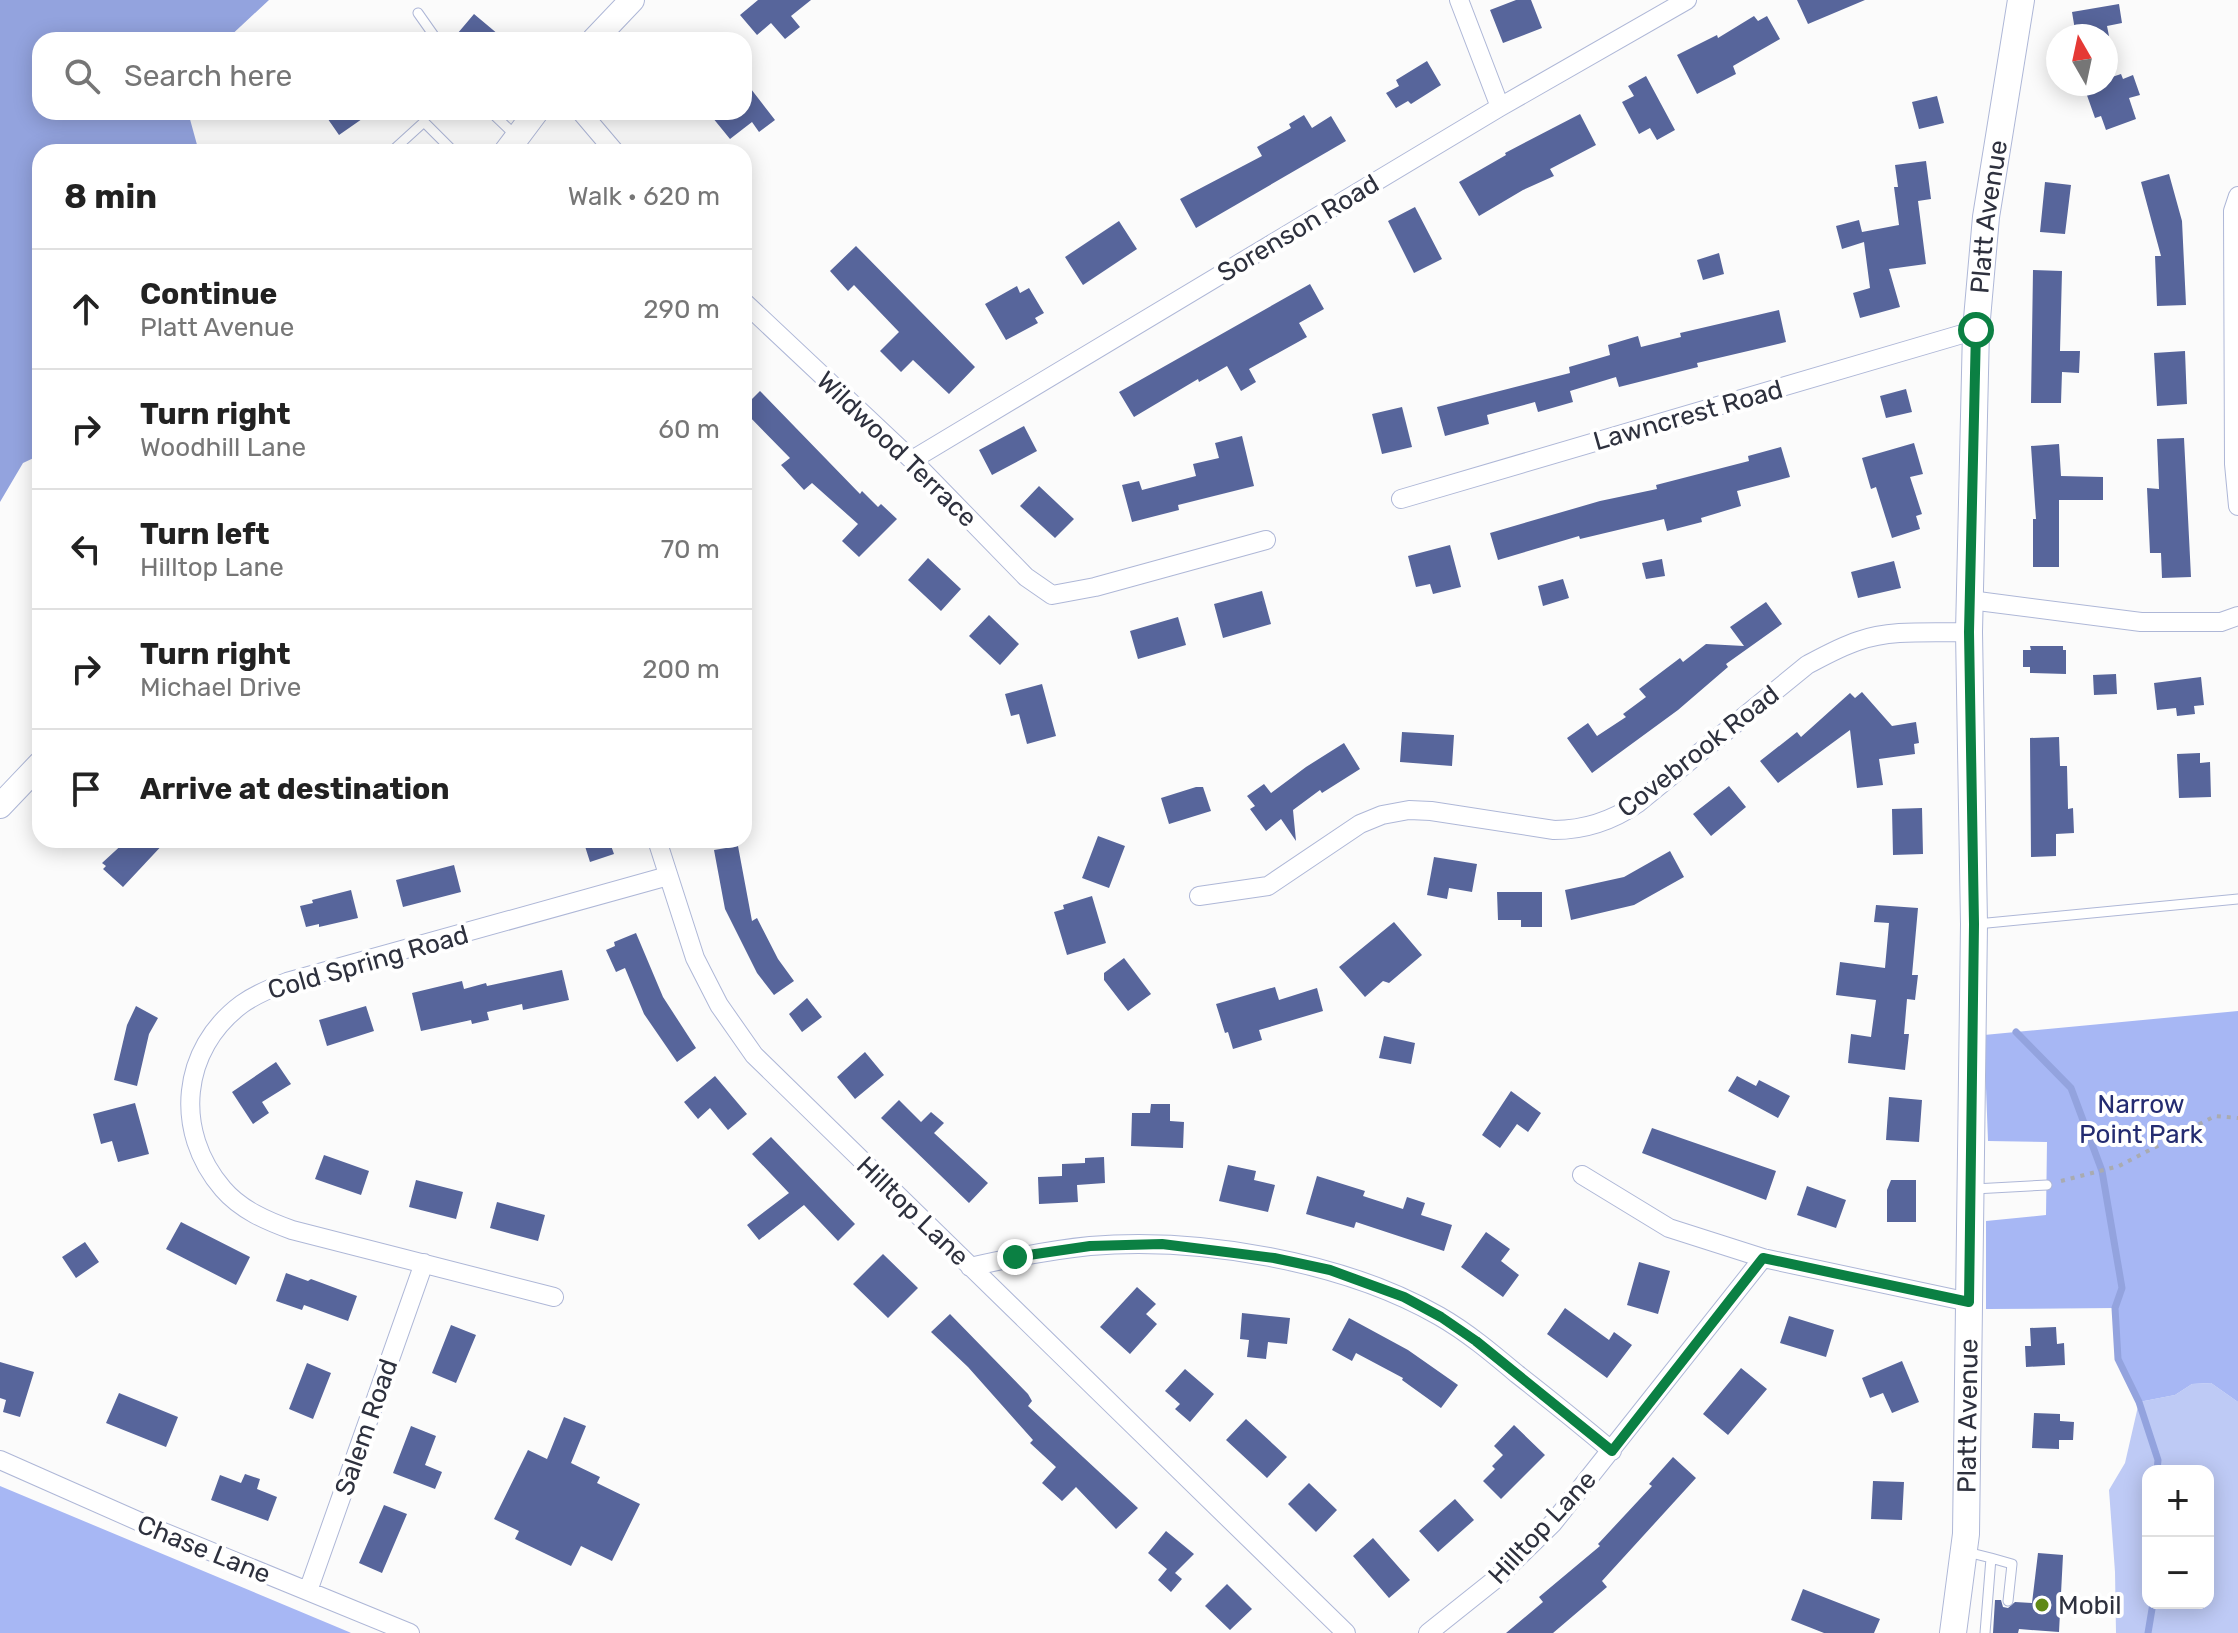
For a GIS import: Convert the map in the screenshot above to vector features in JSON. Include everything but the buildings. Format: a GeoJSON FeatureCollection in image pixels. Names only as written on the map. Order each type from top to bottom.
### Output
{"type":"FeatureCollection","features":[{"type":"Feature","properties":{"kind":"main road","name":"Platt Avenue"},"geometry":{"type":"LineString","coordinates":[[1952,1630],[1963,1551],[1969,1302],[1974,924],[1969,632],[1976,330],[1986,217],[2021,0]]}},
{"type":"Feature","properties":{"kind":"street"},"geometry":{"type":"LineString","coordinates":[[602,32],[632,0]]}},
{"type":"Feature","properties":{"kind":"street"},"geometry":{"type":"LineString","coordinates":[[1459,0],[1500,107]]}},
{"type":"Feature","properties":{"kind":"street","name":"Sorenson Road"},"geometry":{"type":"LineString","coordinates":[[912,460],[1500,107],[1687,0]]}},
{"type":"Feature","properties":{"kind":"street"},"geometry":{"type":"LineString","coordinates":[[513,144],[530,120]]}},
{"type":"Feature","properties":{"kind":"street"},"geometry":{"type":"LineString","coordinates":[[588,120],[608,144]]}},
{"type":"Feature","properties":{"kind":"street"},"geometry":{"type":"LineString","coordinates":[[2238,196],[2233,211],[2233,259],[2234,464],[2238,506]]}},
{"type":"Feature","properties":{"kind":"street","name":"Wildwood Terrace"},"geometry":{"type":"LineString","coordinates":[[752,310],[912,460],[1026,577],[1052,595],[1095,587],[1266,540]]}},
{"type":"Feature","properties":{"kind":"street","name":"Lawncrest Road"},"geometry":{"type":"LineString","coordinates":[[1401,499],[1976,330]]}},
{"type":"Feature","properties":{"kind":"street"},"geometry":{"type":"LineString","coordinates":[[1970,600],[2141,622],[2221,622],[2238,616]]}},
{"type":"Feature","properties":{"kind":"street","name":"Covebrook Road"},"geometry":{"type":"LineString","coordinates":[[1199,896],[1268,886],[1360,824],[1382,815],[1409,810],[1554,830],[1573,830],[1599,824],[1638,803],[1807,665],[1830,653],[1859,640],[1885,635],[1969,632]]}},
{"type":"Feature","properties":{"kind":"street"},"geometry":{"type":"LineString","coordinates":[[0,806],[32,772]]}},
{"type":"Feature","properties":{"kind":"street","name":"Hilltop Lane"},"geometry":{"type":"LineString","coordinates":[[659,848],[695,958],[719,1005],[754,1055],[1346,1633]]}},
{"type":"Feature","properties":{"kind":"street","name":"Cold Spring Road"},"geometry":{"type":"LineString","coordinates":[[554,1297],[292,1230],[265,1220],[224,1191],[207,1168],[196,1144],[190,1117],[189,1093],[193,1072],[212,1033],[243,1003],[287,982],[668,876]]}},
{"type":"Feature","properties":{"kind":"street"},"geometry":{"type":"LineString","coordinates":[[1582,1175],[1669,1228],[1763,1258],[1969,1302]]}},
{"type":"Feature","properties":{"kind":"street"},"geometry":{"type":"LineString","coordinates":[[970,1267],[1090,1246],[1162,1244],[1274,1258],[1330,1270],[1404,1297],[1441,1317],[1476,1341],[1612,1451]]}},
{"type":"Feature","properties":{"kind":"street","name":"Hilltop Lane"},"geometry":{"type":"LineString","coordinates":[[1428,1633],[1497,1578],[1553,1523],[1763,1258]]}},
{"type":"Feature","properties":{"kind":"street","name":"Salem Road"},"geometry":{"type":"LineString","coordinates":[[308,1591],[424,1263]]}},
{"type":"Feature","properties":{"kind":"street","name":"Chase Lane"},"geometry":{"type":"LineString","coordinates":[[0,1460],[156,1529],[410,1633]]}},
{"type":"Feature","properties":{"kind":"lane"},"geometry":{"type":"LineString","coordinates":[[418,13],[431,32]]}},
{"type":"Feature","properties":{"kind":"lane"},"geometry":{"type":"LineString","coordinates":[[399,144],[421,120]]}},
{"type":"Feature","properties":{"kind":"lane"},"geometry":{"type":"LineString","coordinates":[[427,120],[447,144]]}},
{"type":"Feature","properties":{"kind":"lane"},"geometry":{"type":"LineString","coordinates":[[496,120],[511,144]]}},
{"type":"Feature","properties":{"kind":"lane"},"geometry":{"type":"LineString","coordinates":[[1974,924],[2238,899]]}},
{"type":"Feature","properties":{"kind":"lane"},"geometry":{"type":"LineString","coordinates":[[1970,1188],[2047,1185]]}},
{"type":"Feature","properties":{"kind":"lane"},"geometry":{"type":"LineString","coordinates":[[1963,1551],[2012,1564],[2008,1601]]}},
{"type":"Feature","properties":{"kind":"lane"},"geometry":{"type":"LineString","coordinates":[[1985,1633],[1991,1558]]}},
{"type":"Feature","properties":{"kind":"path"},"geometry":{"type":"LineString","coordinates":[[2047,1185],[2119,1166],[2215,1116],[2238,1118]]}},
{"type":"Feature","properties":{"kind":"shaded area"},"geometry":{"type":"Polygon","coordinates":[[[0,0],[269,0],[235,32],[32,32],[32,120],[190,120],[197,144],[32,144],[32,459],[23,463],[0,502],[0,0]]]}},
{"type":"Feature","properties":{"kind":"shaded area"},"geometry":{"type":"Polygon","coordinates":[[[2211,1383],[2238,1402],[2238,1633],[2116,1633],[2109,1490],[2125,1463],[2139,1402],[2175,1395],[2192,1384],[2211,1383]]]}},
{"type":"Feature","properties":{"kind":"green space","name":"Narrow Point Park"},"geometry":{"type":"Polygon","coordinates":[[[2238,1011],[2238,1402],[2211,1383],[2192,1384],[2175,1395],[2139,1402],[2118,1359],[2115,1308],[1986,1309],[1986,1221],[2046,1215],[2047,1142],[1988,1141],[1984,1035],[2238,1011]]]}},
{"type":"Feature","properties":{"kind":"green space"},"geometry":{"type":"Polygon","coordinates":[[[0,1486],[349,1632],[351,1633],[0,1633],[0,1486]]]}},
{"type":"Feature","properties":{"kind":"waterway"},"geometry":{"type":"LineString","coordinates":[[2016,1032],[2071,1088],[2102,1171],[2122,1288],[2115,1308],[2118,1359],[2139,1402],[2158,1465]]}},
{"type":"Feature","properties":{"kind":"waterway"},"geometry":{"type":"LineString","coordinates":[[2148,1633],[2152,1609]]}},
{"type":"Feature","properties":{"kind":"place","name":"Mobil"},"geometry":{"type":"Point","coordinates":[2042,1605]}},
{"type":"Feature","properties":{"kind":"route"},"geometry":{"type":"LineString","coordinates":[[1015,1257],[1090,1246],[1162,1244],[1274,1258],[1330,1270],[1404,1297],[1441,1317],[1476,1341],[1612,1451],[1763,1258],[1969,1302],[1974,924],[1969,632],[1976,330]]}}]}
